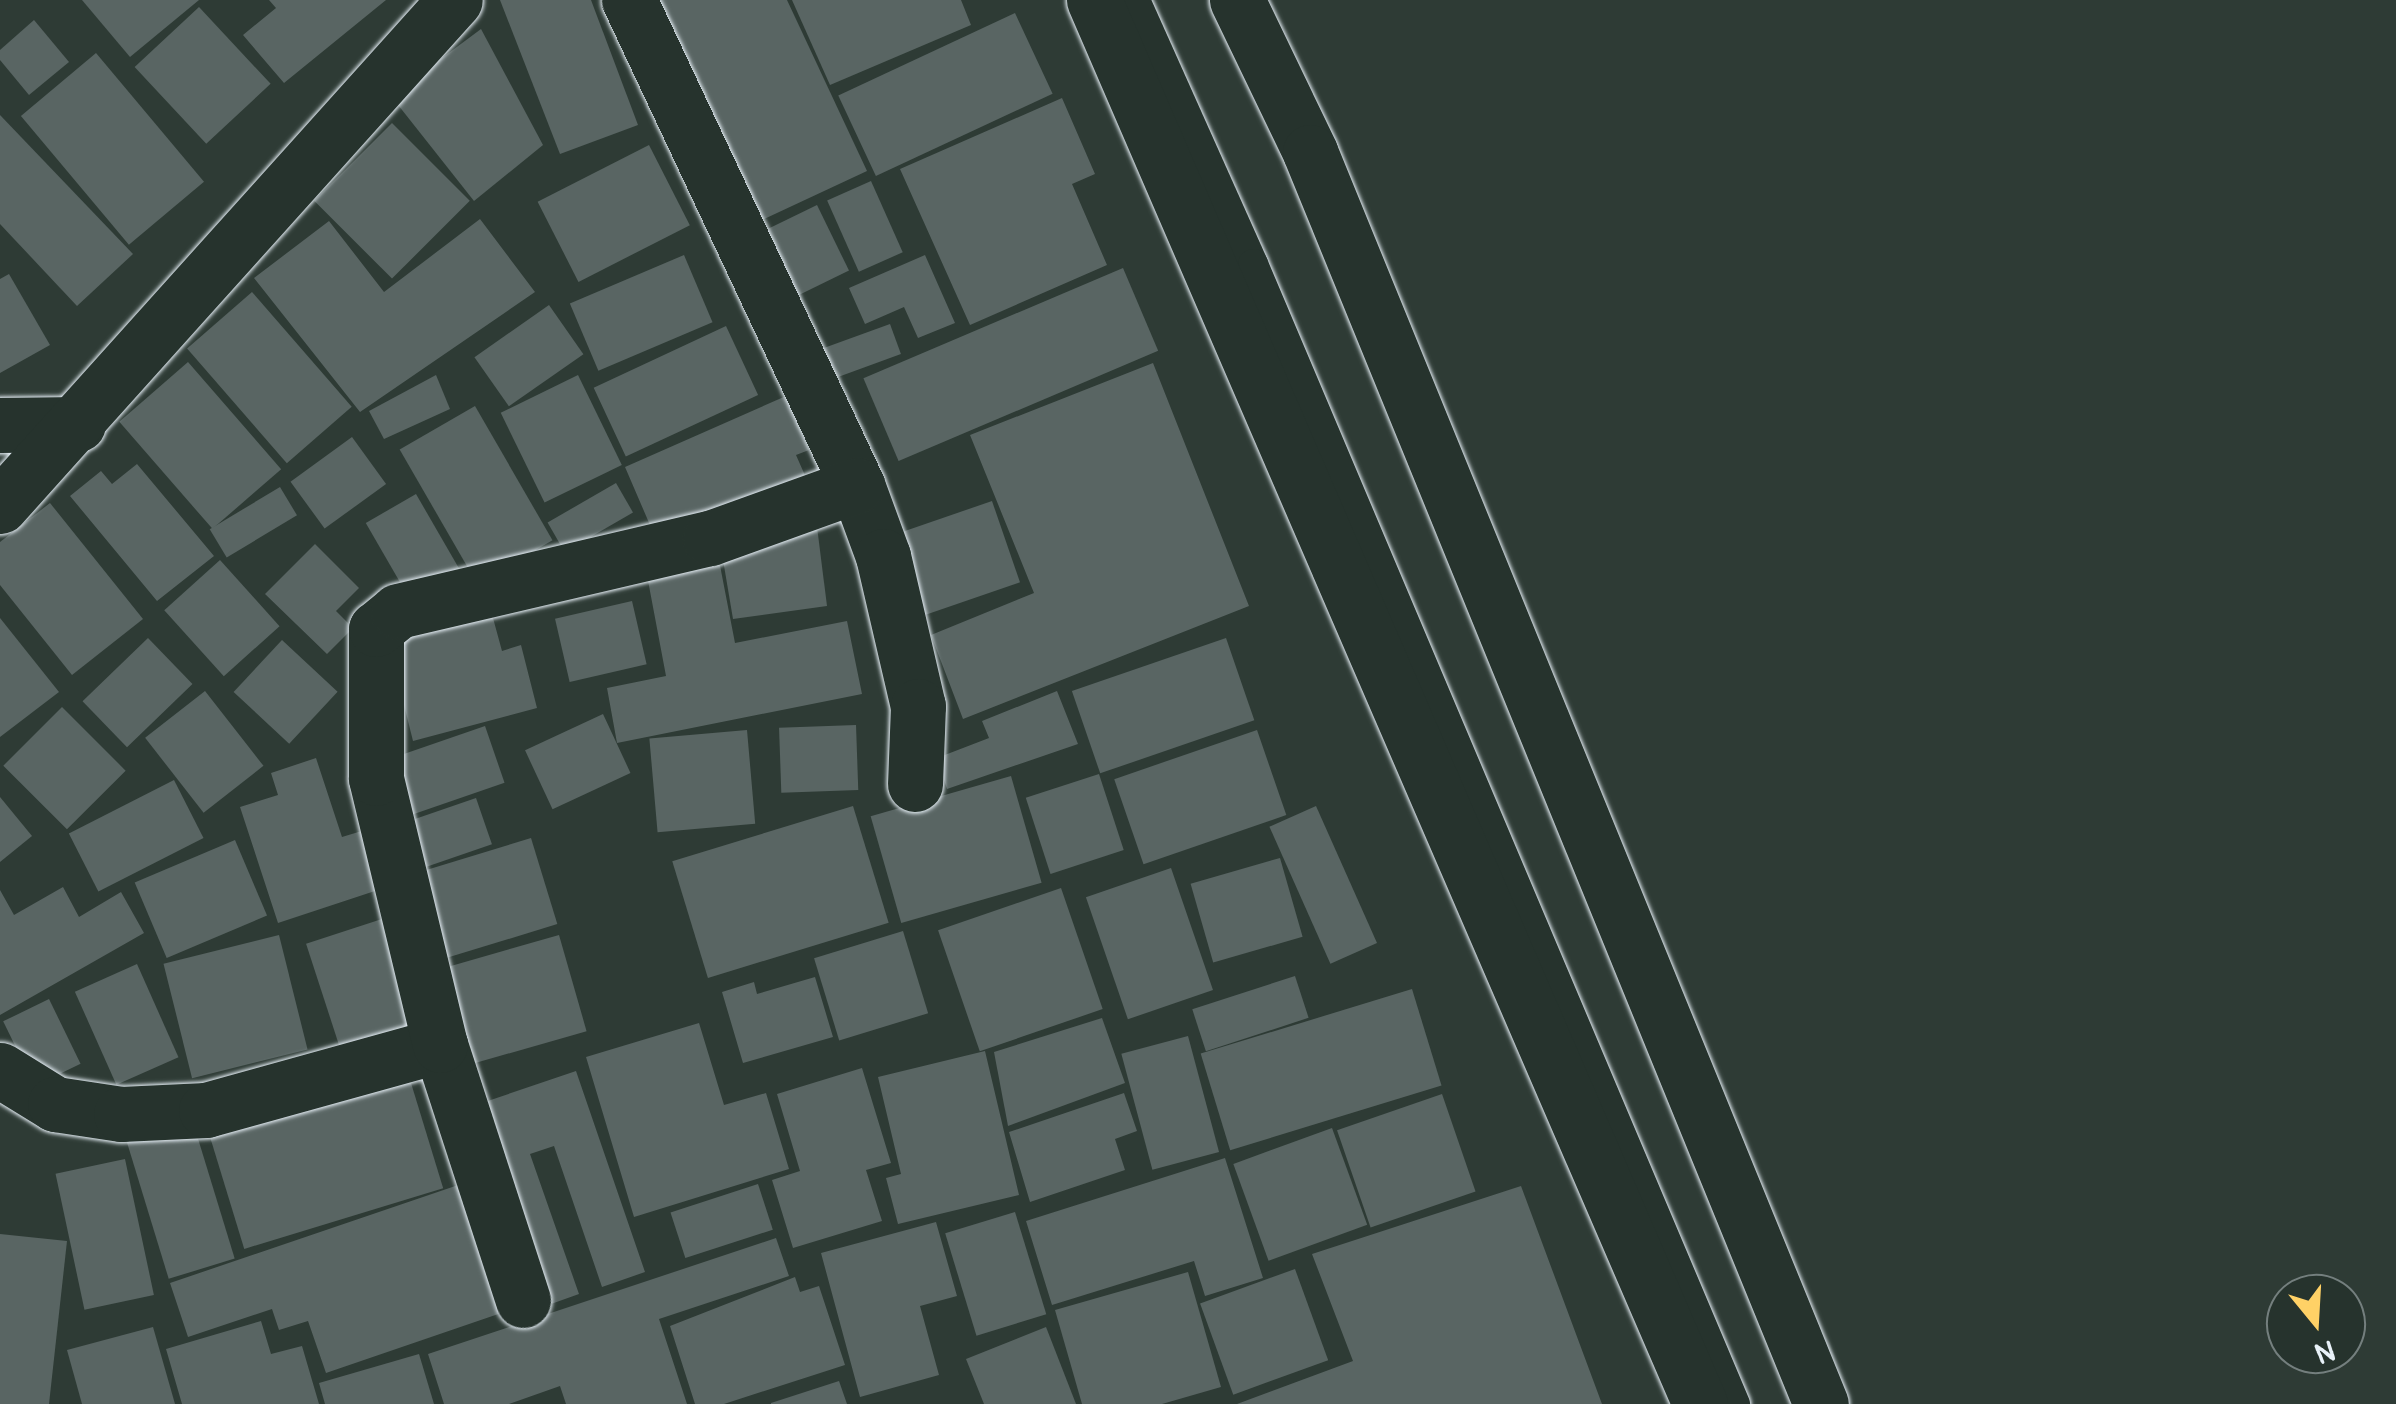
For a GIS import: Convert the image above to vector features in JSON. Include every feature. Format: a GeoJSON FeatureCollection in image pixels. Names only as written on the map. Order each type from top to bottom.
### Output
{"type":"FeatureCollection","features":[{"type":"Feature","properties":{"kind":"main road"},"geometry":{"type":"LineString","coordinates":[[0,506],[78,424],[455,0]]}},
{"type":"Feature","properties":{"kind":"main road"},"geometry":{"type":"LineString","coordinates":[[628,0],[857,485],[883,556],[918,706],[915,784]]}},
{"type":"Feature","properties":{"kind":"main road"},"geometry":{"type":"LineString","coordinates":[[1094,0],[1700,1404]]}},
{"type":"Feature","properties":{"kind":"main road"},"geometry":{"type":"LineString","coordinates":[[1237,0],[1310,152],[1821,1404]]}},
{"type":"Feature","properties":{"kind":"main road"},"geometry":{"type":"LineString","coordinates":[[0,425],[78,424]]}},
{"type":"Feature","properties":{"kind":"main road"},"geometry":{"type":"LineString","coordinates":[[524,1300],[440,1045],[376,778],[376,629],[398,612],[710,538],[857,485]]}},
{"type":"Feature","properties":{"kind":"main road"},"geometry":{"type":"LineString","coordinates":[[0,1070],[55,1104],[121,1114],[206,1110],[440,1045]]}},
{"type":"Feature","properties":{"kind":"lane"},"geometry":{"type":"LineString","coordinates":[[1135,0],[1254,264],[1735,1404]]}},
{"type":"Feature","properties":{"kind":"building"},"geometry":{"type":"Polygon","coordinates":[[[82,0],[199,0],[130,57],[82,0]]]}},
{"type":"Feature","properties":{"kind":"building"},"geometry":{"type":"Polygon","coordinates":[[[269,0],[386,0],[284,83],[243,35],[276,8],[269,0]]]}},
{"type":"Feature","properties":{"kind":"building"},"geometry":{"type":"Polygon","coordinates":[[[500,0],[591,0],[638,125],[560,154],[500,0]]]}},
{"type":"Feature","properties":{"kind":"building"},"geometry":{"type":"Polygon","coordinates":[[[641,0],[787,0],[867,171],[747,227],[641,0]]]}},
{"type":"Feature","properties":{"kind":"building"},"geometry":{"type":"Polygon","coordinates":[[[792,0],[961,0],[971,25],[830,85],[792,0]]]}},
{"type":"Feature","properties":{"kind":"building"},"geometry":{"type":"Polygon","coordinates":[[[199,7],[271,84],[206,144],[135,67],[199,7]]]}},
{"type":"Feature","properties":{"kind":"building"},"geometry":{"type":"Polygon","coordinates":[[[1015,13],[1053,94],[876,176],[838,95],[1015,13]]]}},
{"type":"Feature","properties":{"kind":"building"},"geometry":{"type":"Polygon","coordinates":[[[34,20],[69,62],[29,95],[0,60],[0,50],[34,20]]]}},
{"type":"Feature","properties":{"kind":"building"},"geometry":{"type":"Polygon","coordinates":[[[481,29],[543,145],[474,201],[391,96],[481,29]]]}},
{"type":"Feature","properties":{"kind":"building"},"geometry":{"type":"Polygon","coordinates":[[[96,53],[204,182],[129,245],[21,116],[96,53]]]}},
{"type":"Feature","properties":{"kind":"building"},"geometry":{"type":"Polygon","coordinates":[[[1062,98],[1095,174],[1072,184],[1107,265],[970,325],[900,169],[1062,98]]]}},
{"type":"Feature","properties":{"kind":"building"},"geometry":{"type":"Polygon","coordinates":[[[0,115],[133,254],[77,306],[0,224],[0,115]]]}},
{"type":"Feature","properties":{"kind":"building"},"geometry":{"type":"Polygon","coordinates":[[[392,123],[470,201],[392,279],[314,201],[392,123]]]}},
{"type":"Feature","properties":{"kind":"building"},"geometry":{"type":"Polygon","coordinates":[[[649,145],[690,225],[578,282],[538,202],[649,145]]]}},
{"type":"Feature","properties":{"kind":"building"},"geometry":{"type":"Polygon","coordinates":[[[871,181],[903,252],[859,272],[827,201],[871,181]]]}},
{"type":"Feature","properties":{"kind":"building"},"geometry":{"type":"Polygon","coordinates":[[[817,205],[849,271],[786,301],[754,236],[817,205]]]}},
{"type":"Feature","properties":{"kind":"building"},"geometry":{"type":"Polygon","coordinates":[[[480,219],[535,292],[360,412],[254,278],[329,221],[384,292],[480,219]]]}},
{"type":"Feature","properties":{"kind":"building"},"geometry":{"type":"Polygon","coordinates":[[[684,255],[713,322],[598,371],[570,303],[684,255]]]}},
{"type":"Feature","properties":{"kind":"building"},"geometry":{"type":"Polygon","coordinates":[[[925,255],[955,323],[918,338],[904,307],[865,324],[849,288],[925,255]]]}},
{"type":"Feature","properties":{"kind":"building"},"geometry":{"type":"Polygon","coordinates":[[[1123,268],[1158,351],[899,461],[863,378],[1123,268]]]}},
{"type":"Feature","properties":{"kind":"building"},"geometry":{"type":"Polygon","coordinates":[[[9,274],[50,345],[0,373],[0,279],[9,274]]]}},
{"type":"Feature","properties":{"kind":"building"},"geometry":{"type":"Polygon","coordinates":[[[252,292],[352,407],[287,463],[187,348],[252,292]]]}},
{"type":"Feature","properties":{"kind":"building"},"geometry":{"type":"Polygon","coordinates":[[[549,305],[583,354],[509,406],[474,357],[549,305]]]}},
{"type":"Feature","properties":{"kind":"building"},"geometry":{"type":"Polygon","coordinates":[[[890,324],[901,354],[818,384],[807,354],[890,324]]]}},
{"type":"Feature","properties":{"kind":"building"},"geometry":{"type":"Polygon","coordinates":[[[726,326],[758,395],[626,457],[594,388],[726,326]]]}},
{"type":"Feature","properties":{"kind":"building"},"geometry":{"type":"Polygon","coordinates":[[[188,362],[281,469],[212,529],[119,422],[188,362]]]}},
{"type":"Feature","properties":{"kind":"building"},"geometry":{"type":"Polygon","coordinates":[[[1153,363],[1249,606],[963,719],[931,635],[1034,593],[970,435],[1153,363]]]}},
{"type":"Feature","properties":{"kind":"building"},"geometry":{"type":"Polygon","coordinates":[[[436,375],[450,409],[384,439],[369,411],[436,375]]]}},
{"type":"Feature","properties":{"kind":"building"},"geometry":{"type":"Polygon","coordinates":[[[578,375],[622,465],[545,503],[501,413],[578,375]]]}},
{"type":"Feature","properties":{"kind":"building"},"geometry":{"type":"Polygon","coordinates":[[[786,396],[809,450],[796,455],[807,480],[659,546],[625,467],[786,396]]]}},
{"type":"Feature","properties":{"kind":"building"},"geometry":{"type":"Polygon","coordinates":[[[475,406],[552,540],[477,584],[400,449],[475,406]]]}},
{"type":"Feature","properties":{"kind":"building"},"geometry":{"type":"Polygon","coordinates":[[[352,437],[386,484],[325,529],[291,482],[352,437]]]}},
{"type":"Feature","properties":{"kind":"building"},"geometry":{"type":"Polygon","coordinates":[[[137,464],[214,556],[157,601],[70,496],[101,471],[112,484],[137,464]]]}},
{"type":"Feature","properties":{"kind":"building"},"geometry":{"type":"Polygon","coordinates":[[[616,483],[633,512],[565,552],[548,522],[616,483]]]}},
{"type":"Feature","properties":{"kind":"building"},"geometry":{"type":"Polygon","coordinates":[[[280,487],[297,515],[227,558],[210,529],[280,487]]]}},
{"type":"Feature","properties":{"kind":"building"},"geometry":{"type":"Polygon","coordinates":[[[416,494],[461,571],[410,600],[366,523],[416,494]]]}},
{"type":"Feature","properties":{"kind":"building"},"geometry":{"type":"Polygon","coordinates":[[[992,501],[1020,582],[914,619],[886,537],[992,501]]]}},
{"type":"Feature","properties":{"kind":"building"},"geometry":{"type":"Polygon","coordinates":[[[50,503],[143,619],[72,675],[0,585],[0,542],[50,503]]]}},
{"type":"Feature","properties":{"kind":"building"},"geometry":{"type":"Polygon","coordinates":[[[815,511],[827,606],[733,619],[720,542],[815,511]]]}},
{"type":"Feature","properties":{"kind":"building"},"geometry":{"type":"Polygon","coordinates":[[[315,544],[359,588],[336,611],[353,628],[327,654],[265,594],[315,544]]]}},
{"type":"Feature","properties":{"kind":"building"},"geometry":{"type":"Polygon","coordinates":[[[718,555],[735,643],[847,621],[862,694],[617,743],[607,688],[666,676],[646,570],[718,555]]]}},
{"type":"Feature","properties":{"kind":"building"},"geometry":{"type":"Polygon","coordinates":[[[220,560],[280,626],[224,676],[164,610],[220,560]]]}},
{"type":"Feature","properties":{"kind":"building"},"geometry":{"type":"Polygon","coordinates":[[[632,601],[647,664],[570,682],[555,619],[632,601]]]}},
{"type":"Feature","properties":{"kind":"building"},"geometry":{"type":"Polygon","coordinates":[[[490,607],[502,651],[521,645],[537,708],[413,741],[386,633],[490,607]]]}},
{"type":"Feature","properties":{"kind":"building"},"geometry":{"type":"Polygon","coordinates":[[[0,618],[59,692],[0,737],[0,618]]]}},
{"type":"Feature","properties":{"kind":"building"},"geometry":{"type":"Polygon","coordinates":[[[148,638],[192,684],[127,747],[83,701],[148,638]]]}},
{"type":"Feature","properties":{"kind":"building"},"geometry":{"type":"Polygon","coordinates":[[[1226,638],[1254,720],[1100,773],[1072,691],[1226,638]]]}},
{"type":"Feature","properties":{"kind":"building"},"geometry":{"type":"Polygon","coordinates":[[[282,640],[338,692],[289,744],[234,692],[282,640]]]}},
{"type":"Feature","properties":{"kind":"building"},"geometry":{"type":"Polygon","coordinates":[[[205,691],[263,766],[204,813],[145,738],[205,691]]]}},
{"type":"Feature","properties":{"kind":"building"},"geometry":{"type":"Polygon","coordinates":[[[1057,691],[1078,744],[947,789],[937,758],[989,738],[982,721],[1057,691]]]}},
{"type":"Feature","properties":{"kind":"building"},"geometry":{"type":"Polygon","coordinates":[[[62,707],[126,771],[67,829],[3,766],[62,707]]]}},
{"type":"Feature","properties":{"kind":"building"},"geometry":{"type":"Polygon","coordinates":[[[603,714],[630,773],[553,809],[525,750],[603,714]]]}},
{"type":"Feature","properties":{"kind":"building"},"geometry":{"type":"Polygon","coordinates":[[[856,725],[858,790],[781,793],[779,728],[856,725]]]}},
{"type":"Feature","properties":{"kind":"building"},"geometry":{"type":"Polygon","coordinates":[[[485,726],[505,783],[402,818],[383,761],[485,726]]]}},
{"type":"Feature","properties":{"kind":"building"},"geometry":{"type":"Polygon","coordinates":[[[747,730],[755,824],[658,832],[649,739],[747,730]]]}},
{"type":"Feature","properties":{"kind":"building"},"geometry":{"type":"Polygon","coordinates":[[[1257,730],[1286,815],[1144,864],[1114,779],[1257,730]]]}},
{"type":"Feature","properties":{"kind":"building"},"geometry":{"type":"Polygon","coordinates":[[[316,758],[342,837],[365,830],[384,888],[278,923],[240,807],[278,795],[271,773],[316,758]]]}},
{"type":"Feature","properties":{"kind":"building"},"geometry":{"type":"Polygon","coordinates":[[[1099,774],[1124,850],[1050,874],[1026,798],[1099,774]]]}},
{"type":"Feature","properties":{"kind":"building"},"geometry":{"type":"Polygon","coordinates":[[[1011,776],[1042,883],[901,923],[871,816],[1011,776]]]}},
{"type":"Feature","properties":{"kind":"building"},"geometry":{"type":"Polygon","coordinates":[[[174,780],[204,838],[98,891],[69,834],[174,780]]]}},
{"type":"Feature","properties":{"kind":"building"},"geometry":{"type":"Polygon","coordinates":[[[0,797],[32,836],[0,862],[0,797]]]}},
{"type":"Feature","properties":{"kind":"building"},"geometry":{"type":"Polygon","coordinates":[[[476,798],[492,844],[413,871],[398,825],[476,798]]]}},
{"type":"Feature","properties":{"kind":"building"},"geometry":{"type":"Polygon","coordinates":[[[853,806],[889,923],[708,978],[672,861],[853,806]]]}},
{"type":"Feature","properties":{"kind":"building"},"geometry":{"type":"Polygon","coordinates":[[[1316,806],[1377,943],[1330,964],[1269,827],[1316,806]]]}},
{"type":"Feature","properties":{"kind":"building"},"geometry":{"type":"Polygon","coordinates":[[[531,838],[557,924],[433,962],[407,876],[531,838]]]}},
{"type":"Feature","properties":{"kind":"building"},"geometry":{"type":"Polygon","coordinates":[[[235,840],[267,915],[167,958],[135,883],[235,840]]]}},
{"type":"Feature","properties":{"kind":"building"},"geometry":{"type":"Polygon","coordinates":[[[1280,858],[1303,937],[1213,962],[1191,884],[1280,858]]]}},
{"type":"Feature","properties":{"kind":"building"},"geometry":{"type":"Polygon","coordinates":[[[1171,868],[1213,990],[1128,1019],[1086,897],[1171,868]]]}},
{"type":"Feature","properties":{"kind":"building"},"geometry":{"type":"Polygon","coordinates":[[[63,887],[79,917],[121,892],[144,933],[0,1015],[0,890],[14,915],[63,887]]]}},
{"type":"Feature","properties":{"kind":"building"},"geometry":{"type":"Polygon","coordinates":[[[1061,888],[1103,1009],[980,1051],[938,930],[1061,888]]]}},
{"type":"Feature","properties":{"kind":"building"},"geometry":{"type":"Polygon","coordinates":[[[385,918],[419,1024],[340,1049],[306,944],[385,918]]]}},
{"type":"Feature","properties":{"kind":"building"},"geometry":{"type":"Polygon","coordinates":[[[903,931],[928,1013],[839,1040],[814,958],[903,931]]]}},
{"type":"Feature","properties":{"kind":"building"},"geometry":{"type":"Polygon","coordinates":[[[279,935],[308,1049],[192,1078],[164,964],[279,935]]]}},
{"type":"Feature","properties":{"kind":"building"},"geometry":{"type":"Polygon","coordinates":[[[559,935],[587,1031],[457,1068],[429,972],[559,935]]]}},
{"type":"Feature","properties":{"kind":"building"},"geometry":{"type":"Polygon","coordinates":[[[137,964],[178,1057],[116,1085],[75,992],[137,964]]]}},
{"type":"Feature","properties":{"kind":"building"},"geometry":{"type":"Polygon","coordinates":[[[1295,976],[1309,1018],[1206,1051],[1192,1009],[1295,976]]]}},
{"type":"Feature","properties":{"kind":"building"},"geometry":{"type":"Polygon","coordinates":[[[815,977],[833,1037],[743,1063],[722,992],[754,982],[757,994],[815,977]]]}},
{"type":"Feature","properties":{"kind":"building"},"geometry":{"type":"Polygon","coordinates":[[[1412,989],[1442,1086],[1230,1150],[1201,1054],[1412,989]]]}},
{"type":"Feature","properties":{"kind":"building"},"geometry":{"type":"Polygon","coordinates":[[[49,999],[81,1064],[35,1086],[3,1021],[49,999]]]}},
{"type":"Feature","properties":{"kind":"building"},"geometry":{"type":"Polygon","coordinates":[[[1102,1018],[1125,1083],[1008,1126],[994,1052],[1102,1018]]]}},
{"type":"Feature","properties":{"kind":"building"},"geometry":{"type":"Polygon","coordinates":[[[699,1023],[724,1105],[766,1093],[789,1169],[634,1217],[586,1057],[699,1023]]]}},
{"type":"Feature","properties":{"kind":"building"},"geometry":{"type":"Polygon","coordinates":[[[1188,1036],[1219,1152],[1152,1170],[1121,1054],[1188,1036]]]}},
{"type":"Feature","properties":{"kind":"building"},"geometry":{"type":"Polygon","coordinates":[[[985,1051],[1019,1195],[898,1224],[886,1178],[901,1174],[878,1077],[985,1051]]]}},
{"type":"Feature","properties":{"kind":"building"},"geometry":{"type":"Polygon","coordinates":[[[404,1060],[443,1188],[244,1249],[205,1121],[404,1060]]]}},
{"type":"Feature","properties":{"kind":"building"},"geometry":{"type":"Polygon","coordinates":[[[862,1068],[891,1163],[866,1170],[882,1221],[793,1248],[772,1180],[800,1171],[777,1094],[862,1068]]]}},
{"type":"Feature","properties":{"kind":"building"},"geometry":{"type":"Polygon","coordinates":[[[576,1071],[645,1272],[602,1287],[554,1146],[530,1154],[579,1294],[537,1309],[467,1108],[576,1071]]]}},
{"type":"Feature","properties":{"kind":"building"},"geometry":{"type":"Polygon","coordinates":[[[1124,1093],[1137,1131],[1115,1139],[1125,1170],[1030,1202],[1009,1132],[1124,1093]]]}},
{"type":"Feature","properties":{"kind":"building"},"geometry":{"type":"Polygon","coordinates":[[[1442,1094],[1476,1191],[1371,1228],[1337,1130],[1442,1094]]]}},
{"type":"Feature","properties":{"kind":"building"},"geometry":{"type":"Polygon","coordinates":[[[192,1119],[235,1259],[169,1279],[126,1139],[192,1119]]]}},
{"type":"Feature","properties":{"kind":"building"},"geometry":{"type":"Polygon","coordinates":[[[1332,1128],[1367,1225],[1269,1261],[1233,1164],[1332,1128]]]}},
{"type":"Feature","properties":{"kind":"building"},"geometry":{"type":"Polygon","coordinates":[[[1225,1158],[1263,1278],[1205,1296],[1194,1261],[1052,1305],[1026,1221],[1225,1158]]]}},
{"type":"Feature","properties":{"kind":"building"},"geometry":{"type":"Polygon","coordinates":[[[125,1159],[154,1295],[84,1310],[56,1174],[125,1159]]]}},
{"type":"Feature","properties":{"kind":"building"},"geometry":{"type":"Polygon","coordinates":[[[470,1181],[513,1309],[326,1373],[308,1321],[279,1330],[272,1309],[188,1337],[170,1283],[470,1181]]]}},
{"type":"Feature","properties":{"kind":"building"},"geometry":{"type":"Polygon","coordinates":[[[758,1184],[773,1230],[685,1258],[671,1212],[758,1184]]]}},
{"type":"Feature","properties":{"kind":"building"},"geometry":{"type":"Polygon","coordinates":[[[1521,1186],[1602,1404],[1237,1404],[1353,1361],[1312,1254],[1521,1186]]]}},
{"type":"Feature","properties":{"kind":"building"},"geometry":{"type":"Polygon","coordinates":[[[1015,1212],[1046,1314],[976,1336],[945,1233],[1015,1212]]]}},
{"type":"Feature","properties":{"kind":"building"},"geometry":{"type":"Polygon","coordinates":[[[936,1222],[957,1296],[920,1306],[939,1375],[860,1397],[821,1253],[936,1222]]]}},
{"type":"Feature","properties":{"kind":"building"},"geometry":{"type":"Polygon","coordinates":[[[0,1234],[67,1241],[49,1404],[0,1404],[0,1234]]]}},
{"type":"Feature","properties":{"kind":"building"},"geometry":{"type":"Polygon","coordinates":[[[776,1238],[789,1276],[659,1319],[687,1404],[566,1404],[560,1386],[509,1404],[444,1404],[428,1354],[776,1238]]]}},
{"type":"Feature","properties":{"kind":"building"},"geometry":{"type":"Polygon","coordinates":[[[1295,1269],[1328,1360],[1233,1395],[1200,1304],[1295,1269]]]}},
{"type":"Feature","properties":{"kind":"building"},"geometry":{"type":"Polygon","coordinates":[[[1188,1272],[1221,1387],[1162,1404],[1082,1404],[1055,1310],[1188,1272]]]}},
{"type":"Feature","properties":{"kind":"building"},"geometry":{"type":"Polygon","coordinates":[[[795,1277],[800,1292],[819,1286],[845,1365],[724,1404],[695,1404],[670,1326],[795,1277]]]}},
{"type":"Feature","properties":{"kind":"building"},"geometry":{"type":"Polygon","coordinates":[[[261,1321],[271,1354],[302,1346],[319,1404],[182,1404],[166,1349],[261,1321]]]}},
{"type":"Feature","properties":{"kind":"building"},"geometry":{"type":"Polygon","coordinates":[[[153,1327],[175,1404],[82,1404],[67,1350],[153,1327]]]}},
{"type":"Feature","properties":{"kind":"building"},"geometry":{"type":"Polygon","coordinates":[[[1046,1327],[1076,1404],[984,1404],[966,1359],[1046,1327]]]}},
{"type":"Feature","properties":{"kind":"building"},"geometry":{"type":"Polygon","coordinates":[[[419,1354],[434,1404],[325,1404],[319,1383],[419,1354]]]}},
{"type":"Feature","properties":{"kind":"building"},"geometry":{"type":"Polygon","coordinates":[[[839,1381],[847,1404],[771,1404],[771,1403],[839,1381]]]}}]}
